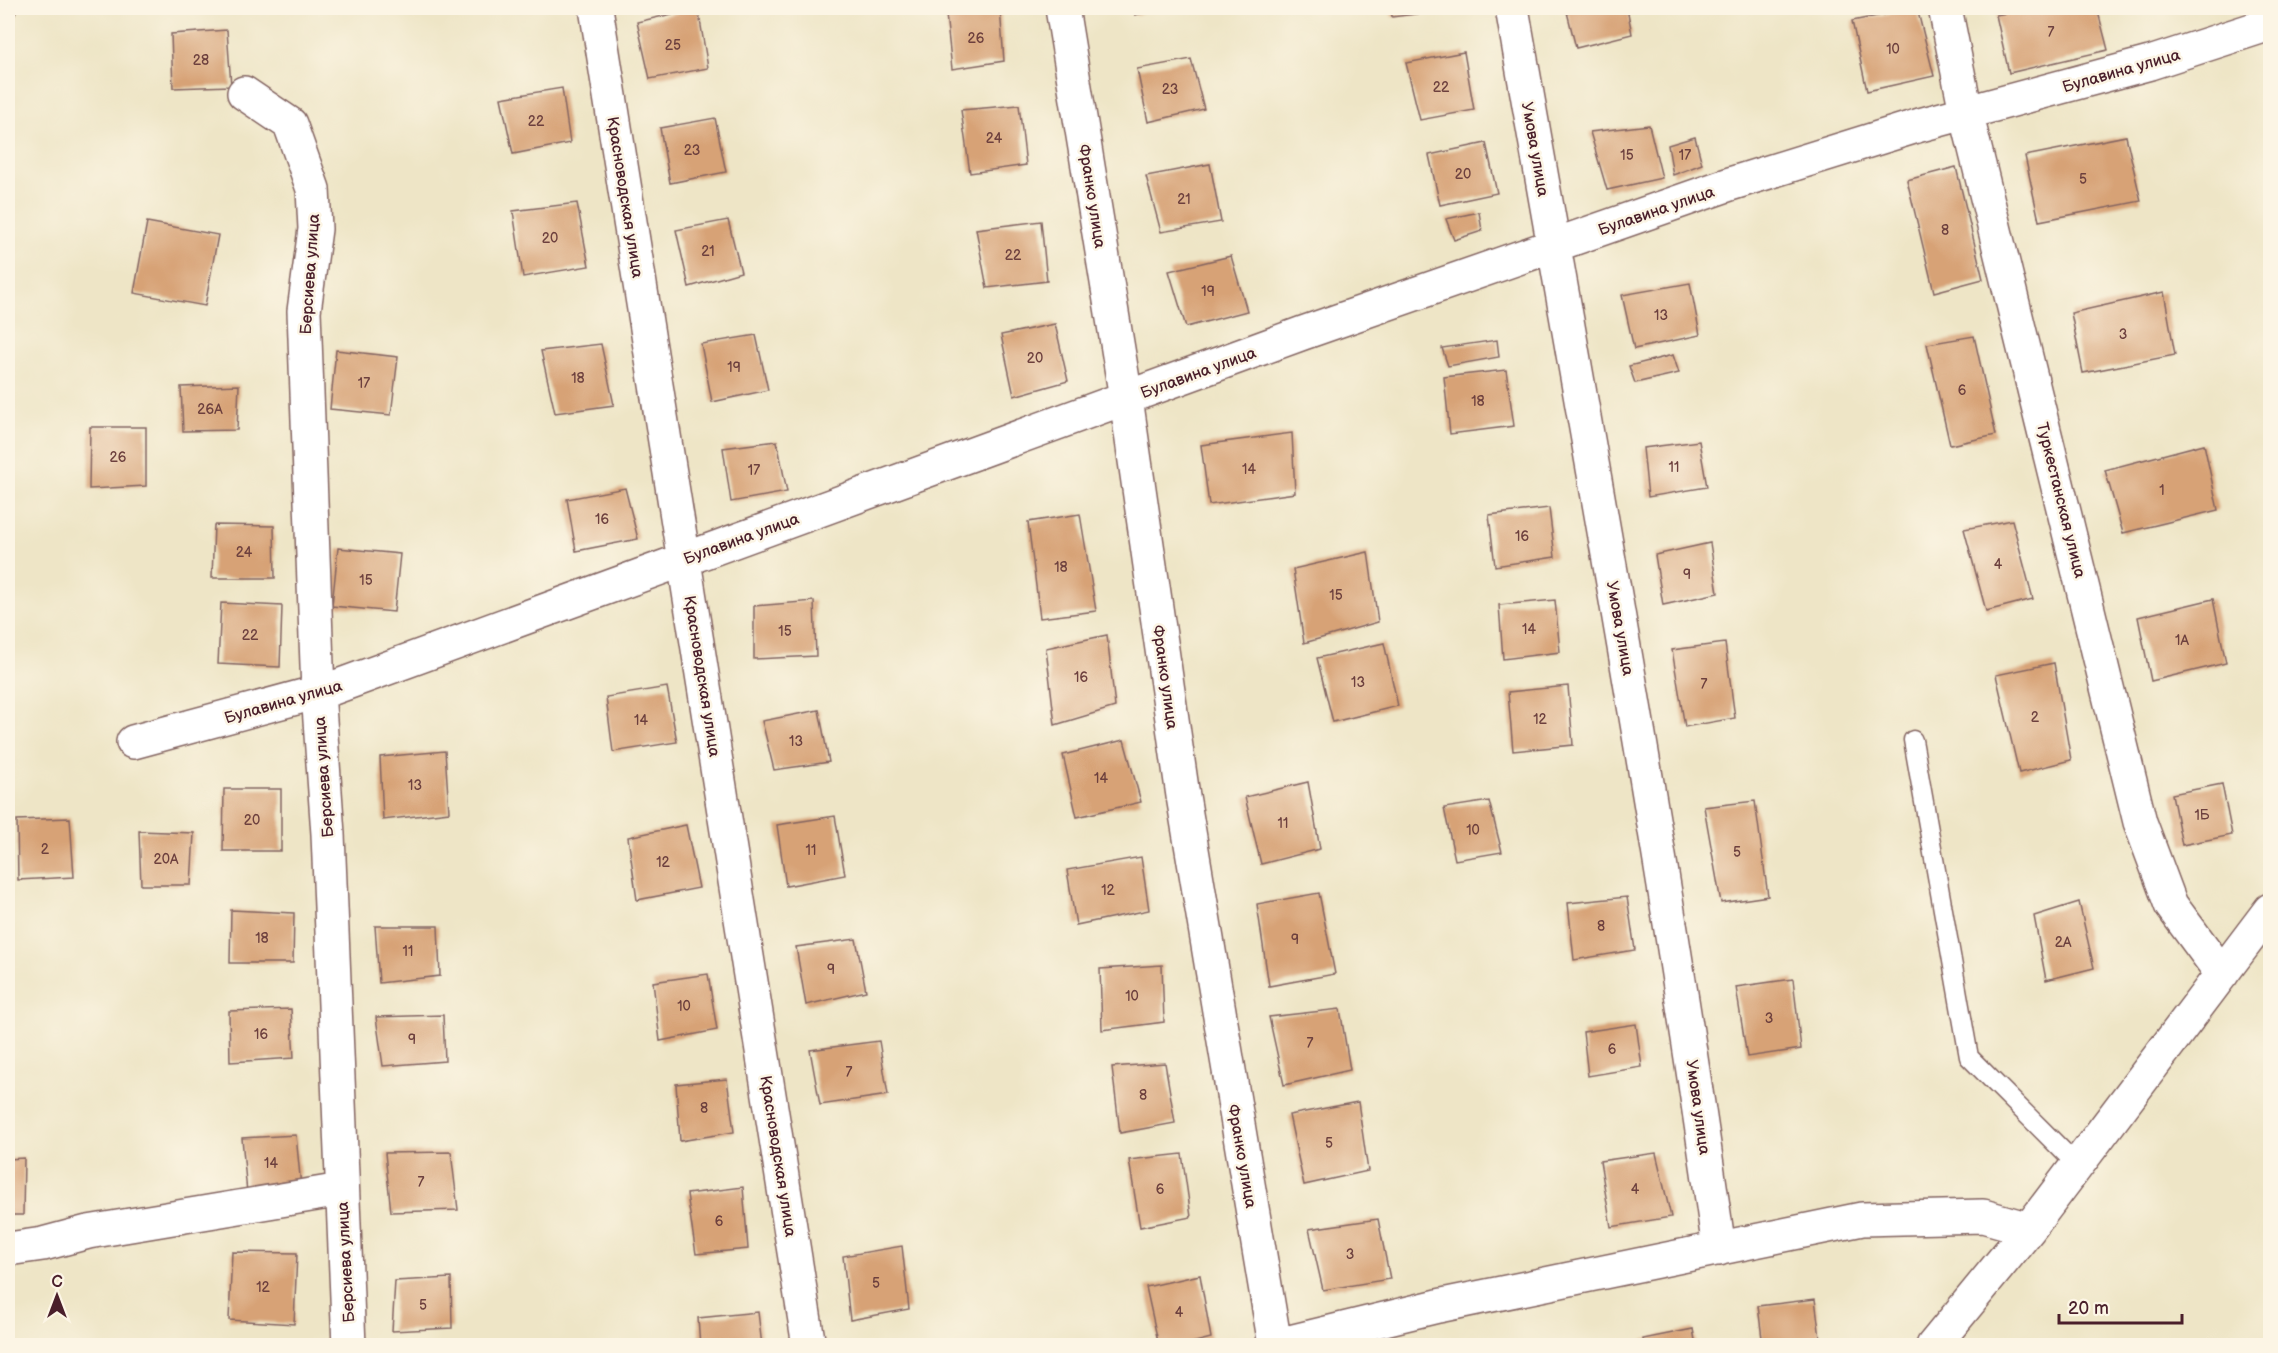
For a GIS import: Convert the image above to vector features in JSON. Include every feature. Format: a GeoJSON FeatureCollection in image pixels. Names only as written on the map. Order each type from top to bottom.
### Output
{"type":"FeatureCollection","features":[{"type":"Feature","properties":{"kind":"street","name":"Красноводская улица"},"geometry":{"type":"LineString","coordinates":[[596,8],[809,1346]]}},
{"type":"Feature","properties":{"kind":"street","name":"Франко улица"},"geometry":{"type":"LineString","coordinates":[[1062,8],[1126,398],[1183,796],[1274,1345]]}},
{"type":"Feature","properties":{"kind":"street","name":"Умова улица"},"geometry":{"type":"LineString","coordinates":[[1512,8],[1637,719],[1694,1069],[1719,1249]]}},
{"type":"Feature","properties":{"kind":"street","name":"Туркестанская улица"},"geometry":{"type":"LineString","coordinates":[[1945,8],[1966,112],[2140,822],[2171,905],[2222,974]]}},
{"type":"Feature","properties":{"kind":"street","name":"Булавина улица"},"geometry":{"type":"LineString","coordinates":[[133,742],[318,692],[1126,398],[1730,184],[1966,112],[2150,63],[2270,25]]}},
{"type":"Feature","properties":{"kind":"street","name":"Берсиева улица"},"geometry":{"type":"LineString","coordinates":[[244,93],[290,124],[313,189],[315,230],[304,311],[318,692],[328,834],[349,1346]]}},
{"type":"Feature","properties":{"kind":"street"},"geometry":{"type":"LineString","coordinates":[[1933,1346],[2029,1229],[2271,910]]}},
{"type":"Feature","properties":{"kind":"street"},"geometry":{"type":"LineString","coordinates":[[8,1249],[43,1244],[88,1232],[341,1190]]}},
{"type":"Feature","properties":{"kind":"street"},"geometry":{"type":"LineString","coordinates":[[1274,1345],[1438,1306],[1862,1218],[1983,1216],[2029,1229]]}},
{"type":"Feature","properties":{"kind":"lane"},"geometry":{"type":"LineString","coordinates":[[1913,740],[1969,1057],[2077,1165]]}},
{"type":"Feature","properties":{"kind":"building"},"geometry":{"type":"Polygon","coordinates":[[[8,8],[18,8],[8,29],[8,8]]]}},
{"type":"Feature","properties":{"kind":"building"},"geometry":{"type":"Polygon","coordinates":[[[698,8],[708,68],[650,79],[637,22],[698,8]]]}},
{"type":"Feature","properties":{"kind":"building"},"geometry":{"type":"Polygon","coordinates":[[[982,8],[1000,8],[1004,61],[952,69],[946,14],[982,8]]]}},
{"type":"Feature","properties":{"kind":"building"},"geometry":{"type":"Polygon","coordinates":[[[1133,8],[1161,8],[1135,15],[1133,8]]]}},
{"type":"Feature","properties":{"kind":"building"},"geometry":{"type":"Polygon","coordinates":[[[1391,8],[1447,8],[1447,10],[1392,17],[1391,8]]]}},
{"type":"Feature","properties":{"kind":"building"},"geometry":{"type":"Polygon","coordinates":[[[1566,8],[1627,8],[1632,34],[1576,48],[1566,8]]]}},
{"type":"Feature","properties":{"kind":"building"},"geometry":{"type":"Polygon","coordinates":[[[1917,8],[1934,76],[1867,91],[1852,21],[1917,8]]]}},
{"type":"Feature","properties":{"kind":"building"},"geometry":{"type":"Polygon","coordinates":[[[2031,8],[2097,8],[2108,50],[2009,73],[1996,15],[2031,8]]]}},
{"type":"Feature","properties":{"kind":"building"},"geometry":{"type":"Polygon","coordinates":[[[227,30],[231,86],[173,88],[171,34],[227,30]]]}},
{"type":"Feature","properties":{"kind":"building"},"geometry":{"type":"Polygon","coordinates":[[[1464,52],[1474,110],[1420,120],[1406,63],[1464,52]]]}},
{"type":"Feature","properties":{"kind":"building"},"geometry":{"type":"Polygon","coordinates":[[[1191,59],[1204,109],[1148,122],[1137,69],[1191,59]]]}},
{"type":"Feature","properties":{"kind":"building"},"geometry":{"type":"Polygon","coordinates":[[[562,88],[570,143],[513,154],[501,98],[562,88]]]}},
{"type":"Feature","properties":{"kind":"building"},"geometry":{"type":"Polygon","coordinates":[[[1019,105],[1026,165],[970,173],[961,110],[1019,105]]]}},
{"type":"Feature","properties":{"kind":"building"},"geometry":{"type":"Polygon","coordinates":[[[715,118],[726,172],[670,183],[660,128],[715,118]]]}},
{"type":"Feature","properties":{"kind":"building"},"geometry":{"type":"Polygon","coordinates":[[[1649,125],[1662,178],[1607,190],[1590,132],[1649,125]]]}},
{"type":"Feature","properties":{"kind":"building"},"geometry":{"type":"Polygon","coordinates":[[[2126,136],[2141,201],[2039,221],[2025,156],[2126,136]]]}},
{"type":"Feature","properties":{"kind":"building"},"geometry":{"type":"Polygon","coordinates":[[[1695,137],[1702,164],[1673,175],[1668,145],[1695,137]]]}},
{"type":"Feature","properties":{"kind":"building"},"geometry":{"type":"Polygon","coordinates":[[[1486,143],[1497,193],[1440,205],[1429,155],[1486,143]]]}},
{"type":"Feature","properties":{"kind":"building"},"geometry":{"type":"Polygon","coordinates":[[[1210,164],[1221,222],[1161,232],[1146,176],[1210,164]]]}},
{"type":"Feature","properties":{"kind":"building"},"geometry":{"type":"Polygon","coordinates":[[[1956,167],[1983,279],[1934,292],[1907,180],[1956,167]]]}},
{"type":"Feature","properties":{"kind":"building"},"geometry":{"type":"Polygon","coordinates":[[[577,203],[589,266],[523,277],[513,211],[577,203]]]}},
{"type":"Feature","properties":{"kind":"building"},"geometry":{"type":"Polygon","coordinates":[[[1479,212],[1482,231],[1454,240],[1446,219],[1479,212]]]}},
{"type":"Feature","properties":{"kind":"building"},"geometry":{"type":"Polygon","coordinates":[[[728,220],[741,272],[689,287],[676,230],[728,220]]]}},
{"type":"Feature","properties":{"kind":"building"},"geometry":{"type":"Polygon","coordinates":[[[1041,221],[1047,281],[987,288],[976,229],[1041,221]]]}},
{"type":"Feature","properties":{"kind":"building"},"geometry":{"type":"Polygon","coordinates":[[[147,222],[218,235],[205,306],[134,293],[147,222]]]}},
{"type":"Feature","properties":{"kind":"building"},"geometry":{"type":"Polygon","coordinates":[[[1231,256],[1247,311],[1186,327],[1169,271],[1231,256]]]}},
{"type":"Feature","properties":{"kind":"building"},"geometry":{"type":"Polygon","coordinates":[[[1690,283],[1700,335],[1634,349],[1622,295],[1690,283]]]}},
{"type":"Feature","properties":{"kind":"building"},"geometry":{"type":"Polygon","coordinates":[[[2164,292],[2175,355],[2083,373],[2071,313],[2164,292]]]}},
{"type":"Feature","properties":{"kind":"building"},"geometry":{"type":"Polygon","coordinates":[[[1055,324],[1068,381],[1014,396],[1001,335],[1055,324]]]}},
{"type":"Feature","properties":{"kind":"building"},"geometry":{"type":"Polygon","coordinates":[[[756,335],[768,390],[712,402],[701,344],[756,335]]]}},
{"type":"Feature","properties":{"kind":"building"},"geometry":{"type":"Polygon","coordinates":[[[1974,336],[1996,435],[1950,445],[1927,344],[1974,336]]]}},
{"type":"Feature","properties":{"kind":"building"},"geometry":{"type":"Polygon","coordinates":[[[1497,340],[1499,357],[1448,366],[1442,348],[1497,340]]]}},
{"type":"Feature","properties":{"kind":"building"},"geometry":{"type":"Polygon","coordinates":[[[601,344],[614,405],[555,413],[541,351],[601,344]]]}},
{"type":"Feature","properties":{"kind":"building"},"geometry":{"type":"Polygon","coordinates":[[[336,350],[398,357],[391,415],[330,409],[336,350]]]}},
{"type":"Feature","properties":{"kind":"building"},"geometry":{"type":"Polygon","coordinates":[[[1673,355],[1679,373],[1635,383],[1629,366],[1673,355]]]}},
{"type":"Feature","properties":{"kind":"building"},"geometry":{"type":"Polygon","coordinates":[[[1506,370],[1514,426],[1450,434],[1444,377],[1506,370]]]}},
{"type":"Feature","properties":{"kind":"building"},"geometry":{"type":"Polygon","coordinates":[[[239,385],[237,430],[183,431],[181,387],[239,385]]]}},
{"type":"Feature","properties":{"kind":"building"},"geometry":{"type":"Polygon","coordinates":[[[90,427],[146,427],[146,486],[89,489],[90,427]]]}},
{"type":"Feature","properties":{"kind":"building"},"geometry":{"type":"Polygon","coordinates":[[[1292,433],[1295,493],[1209,505],[1201,445],[1292,433]]]}},
{"type":"Feature","properties":{"kind":"building"},"geometry":{"type":"Polygon","coordinates":[[[777,441],[787,492],[731,502],[723,448],[777,441]]]}},
{"type":"Feature","properties":{"kind":"building"},"geometry":{"type":"Polygon","coordinates":[[[1699,441],[1707,487],[1648,497],[1643,448],[1699,441]]]}},
{"type":"Feature","properties":{"kind":"building"},"geometry":{"type":"Polygon","coordinates":[[[2204,444],[2218,510],[2123,533],[2105,470],[2204,444]]]}},
{"type":"Feature","properties":{"kind":"building"},"geometry":{"type":"Polygon","coordinates":[[[625,488],[638,539],[576,551],[567,499],[625,488]]]}},
{"type":"Feature","properties":{"kind":"building"},"geometry":{"type":"Polygon","coordinates":[[[1549,508],[1555,557],[1495,566],[1489,515],[1549,508]]]}},
{"type":"Feature","properties":{"kind":"building"},"geometry":{"type":"Polygon","coordinates":[[[1080,514],[1096,611],[1040,618],[1028,522],[1080,514]]]}},
{"type":"Feature","properties":{"kind":"building"},"geometry":{"type":"Polygon","coordinates":[[[2012,520],[2033,599],[1986,611],[1964,529],[2012,520]]]}},
{"type":"Feature","properties":{"kind":"building"},"geometry":{"type":"Polygon","coordinates":[[[214,525],[274,526],[275,578],[212,578],[214,525]]]}},
{"type":"Feature","properties":{"kind":"building"},"geometry":{"type":"Polygon","coordinates":[[[1710,543],[1718,593],[1663,605],[1655,555],[1710,543]]]}},
{"type":"Feature","properties":{"kind":"building"},"geometry":{"type":"Polygon","coordinates":[[[338,548],[400,554],[394,612],[332,606],[338,548]]]}},
{"type":"Feature","properties":{"kind":"building"},"geometry":{"type":"Polygon","coordinates":[[[1368,552],[1378,622],[1304,643],[1293,569],[1368,552]]]}},
{"type":"Feature","properties":{"kind":"building"},"geometry":{"type":"Polygon","coordinates":[[[2213,599],[2226,663],[2151,681],[2138,617],[2213,599]]]}},
{"type":"Feature","properties":{"kind":"building"},"geometry":{"type":"Polygon","coordinates":[[[1555,600],[1560,652],[1503,659],[1499,605],[1555,600]]]}},
{"type":"Feature","properties":{"kind":"building"},"geometry":{"type":"Polygon","coordinates":[[[814,601],[816,656],[754,659],[754,606],[814,601]]]}},
{"type":"Feature","properties":{"kind":"building"},"geometry":{"type":"Polygon","coordinates":[[[221,603],[282,606],[280,667],[218,664],[221,603]]]}},
{"type":"Feature","properties":{"kind":"building"},"geometry":{"type":"Polygon","coordinates":[[[1107,635],[1115,707],[1055,725],[1046,648],[1107,635]]]}},
{"type":"Feature","properties":{"kind":"building"},"geometry":{"type":"Polygon","coordinates":[[[1384,643],[1398,706],[1333,722],[1317,658],[1384,643]]]}},
{"type":"Feature","properties":{"kind":"building"},"geometry":{"type":"Polygon","coordinates":[[[1725,643],[1735,718],[1685,727],[1672,650],[1725,643]]]}},
{"type":"Feature","properties":{"kind":"building"},"geometry":{"type":"Polygon","coordinates":[[[2054,663],[2071,760],[2019,773],[1996,675],[2054,663]]]}},
{"type":"Feature","properties":{"kind":"building"},"geometry":{"type":"Polygon","coordinates":[[[1568,686],[1573,745],[1513,751],[1508,692],[1568,686]]]}},
{"type":"Feature","properties":{"kind":"building"},"geometry":{"type":"Polygon","coordinates":[[[667,687],[677,742],[613,752],[606,697],[667,687]]]}},
{"type":"Feature","properties":{"kind":"building"},"geometry":{"type":"Polygon","coordinates":[[[819,710],[829,762],[774,770],[762,721],[819,710]]]}},
{"type":"Feature","properties":{"kind":"building"},"geometry":{"type":"Polygon","coordinates":[[[1124,740],[1141,802],[1077,817],[1063,755],[1124,740]]]}},
{"type":"Feature","properties":{"kind":"building"},"geometry":{"type":"Polygon","coordinates":[[[445,751],[449,812],[383,820],[380,757],[445,751]]]}},
{"type":"Feature","properties":{"kind":"building"},"geometry":{"type":"Polygon","coordinates":[[[1308,782],[1320,849],[1261,864],[1245,797],[1308,782]]]}},
{"type":"Feature","properties":{"kind":"building"},"geometry":{"type":"Polygon","coordinates":[[[2222,784],[2232,835],[2182,845],[2172,794],[2222,784]]]}},
{"type":"Feature","properties":{"kind":"building"},"geometry":{"type":"Polygon","coordinates":[[[224,789],[281,789],[281,851],[223,851],[224,789]]]}},
{"type":"Feature","properties":{"kind":"building"},"geometry":{"type":"Polygon","coordinates":[[[1489,801],[1502,852],[1455,860],[1444,808],[1489,801]]]}},
{"type":"Feature","properties":{"kind":"building"},"geometry":{"type":"Polygon","coordinates":[[[1755,801],[1768,896],[1721,903],[1704,807],[1755,801]]]}},
{"type":"Feature","properties":{"kind":"building"},"geometry":{"type":"Polygon","coordinates":[[[835,816],[845,875],[786,886],[777,825],[835,816]]]}},
{"type":"Feature","properties":{"kind":"building"},"geometry":{"type":"Polygon","coordinates":[[[70,818],[74,877],[18,880],[17,820],[70,818]]]}},
{"type":"Feature","properties":{"kind":"building"},"geometry":{"type":"Polygon","coordinates":[[[686,825],[699,888],[637,900],[628,837],[686,825]]]}},
{"type":"Feature","properties":{"kind":"building"},"geometry":{"type":"Polygon","coordinates":[[[139,831],[194,833],[191,885],[141,885],[139,831]]]}},
{"type":"Feature","properties":{"kind":"building"},"geometry":{"type":"Polygon","coordinates":[[[1141,857],[1149,910],[1076,925],[1067,870],[1141,857]]]}},
{"type":"Feature","properties":{"kind":"building"},"geometry":{"type":"Polygon","coordinates":[[[1319,893],[1335,974],[1269,986],[1257,904],[1319,893]]]}},
{"type":"Feature","properties":{"kind":"building"},"geometry":{"type":"Polygon","coordinates":[[[1627,897],[1635,950],[1574,960],[1568,903],[1627,897]]]}},
{"type":"Feature","properties":{"kind":"building"},"geometry":{"type":"Polygon","coordinates":[[[2079,902],[2094,968],[2046,980],[2034,916],[2079,902]]]}},
{"type":"Feature","properties":{"kind":"building"},"geometry":{"type":"Polygon","coordinates":[[[231,910],[294,913],[293,963],[230,963],[231,910]]]}},
{"type":"Feature","properties":{"kind":"building"},"geometry":{"type":"Polygon","coordinates":[[[375,926],[438,926],[440,976],[379,983],[375,926]]]}},
{"type":"Feature","properties":{"kind":"building"},"geometry":{"type":"Polygon","coordinates":[[[856,939],[866,991],[806,1005],[796,947],[856,939]]]}},
{"type":"Feature","properties":{"kind":"building"},"geometry":{"type":"Polygon","coordinates":[[[1162,965],[1164,1022],[1102,1030],[1100,969],[1162,965]]]}},
{"type":"Feature","properties":{"kind":"building"},"geometry":{"type":"Polygon","coordinates":[[[708,974],[717,1030],[660,1041],[653,982],[708,974]]]}},
{"type":"Feature","properties":{"kind":"building"},"geometry":{"type":"Polygon","coordinates":[[[1793,979],[1801,1049],[1747,1057],[1736,987],[1793,979]]]}},
{"type":"Feature","properties":{"kind":"building"},"geometry":{"type":"Polygon","coordinates":[[[291,1009],[294,1058],[230,1062],[229,1011],[291,1009]]]}},
{"type":"Feature","properties":{"kind":"building"},"geometry":{"type":"Polygon","coordinates":[[[1340,1009],[1350,1070],[1284,1085],[1269,1017],[1340,1009]]]}},
{"type":"Feature","properties":{"kind":"building"},"geometry":{"type":"Polygon","coordinates":[[[443,1015],[445,1061],[383,1066],[376,1017],[443,1015]]]}},
{"type":"Feature","properties":{"kind":"building"},"geometry":{"type":"Polygon","coordinates":[[[1636,1024],[1642,1067],[1588,1076],[1583,1032],[1636,1024]]]}},
{"type":"Feature","properties":{"kind":"building"},"geometry":{"type":"Polygon","coordinates":[[[879,1041],[888,1095],[820,1105],[810,1050],[879,1041]]]}},
{"type":"Feature","properties":{"kind":"building"},"geometry":{"type":"Polygon","coordinates":[[[1165,1063],[1175,1123],[1120,1133],[1112,1067],[1165,1063]]]}},
{"type":"Feature","properties":{"kind":"building"},"geometry":{"type":"Polygon","coordinates":[[[727,1079],[734,1132],[680,1141],[676,1084],[727,1079]]]}},
{"type":"Feature","properties":{"kind":"building"},"geometry":{"type":"Polygon","coordinates":[[[1358,1102],[1368,1171],[1304,1185],[1289,1115],[1358,1102]]]}},
{"type":"Feature","properties":{"kind":"building"},"geometry":{"type":"Polygon","coordinates":[[[296,1135],[301,1187],[247,1193],[242,1138],[296,1135]]]}},
{"type":"Feature","properties":{"kind":"building"},"geometry":{"type":"Polygon","coordinates":[[[451,1152],[458,1210],[391,1212],[385,1153],[451,1152]]]}},
{"type":"Feature","properties":{"kind":"building"},"geometry":{"type":"Polygon","coordinates":[[[1656,1153],[1671,1217],[1611,1227],[1600,1161],[1656,1153]]]}},
{"type":"Feature","properties":{"kind":"building"},"geometry":{"type":"Polygon","coordinates":[[[1182,1154],[1191,1217],[1140,1227],[1129,1160],[1182,1154]]]}},
{"type":"Feature","properties":{"kind":"building"},"geometry":{"type":"Polygon","coordinates":[[[24,1158],[23,1215],[8,1215],[8,1159],[24,1158]]]}},
{"type":"Feature","properties":{"kind":"building"},"geometry":{"type":"Polygon","coordinates":[[[743,1187],[748,1249],[696,1254],[687,1194],[743,1187]]]}},
{"type":"Feature","properties":{"kind":"building"},"geometry":{"type":"Polygon","coordinates":[[[1378,1219],[1390,1279],[1323,1290],[1309,1229],[1378,1219]]]}},
{"type":"Feature","properties":{"kind":"building"},"geometry":{"type":"Polygon","coordinates":[[[902,1246],[909,1309],[850,1320],[843,1256],[902,1246]]]}},
{"type":"Feature","properties":{"kind":"building"},"geometry":{"type":"Polygon","coordinates":[[[232,1252],[297,1253],[294,1324],[229,1320],[232,1252]]]}},
{"type":"Feature","properties":{"kind":"building"},"geometry":{"type":"Polygon","coordinates":[[[1200,1275],[1211,1338],[1180,1346],[1159,1346],[1146,1287],[1200,1275]]]}},
{"type":"Feature","properties":{"kind":"building"},"geometry":{"type":"Polygon","coordinates":[[[451,1278],[452,1328],[392,1331],[395,1281],[451,1278]]]}},
{"type":"Feature","properties":{"kind":"building"},"geometry":{"type":"Polygon","coordinates":[[[1815,1299],[1821,1346],[1763,1346],[1758,1306],[1815,1299]]]}},
{"type":"Feature","properties":{"kind":"building"},"geometry":{"type":"Polygon","coordinates":[[[758,1312],[762,1346],[700,1346],[698,1318],[758,1312]]]}},
{"type":"Feature","properties":{"kind":"building"},"geometry":{"type":"Polygon","coordinates":[[[1693,1329],[1696,1346],[1644,1346],[1643,1339],[1693,1329]]]}}]}
